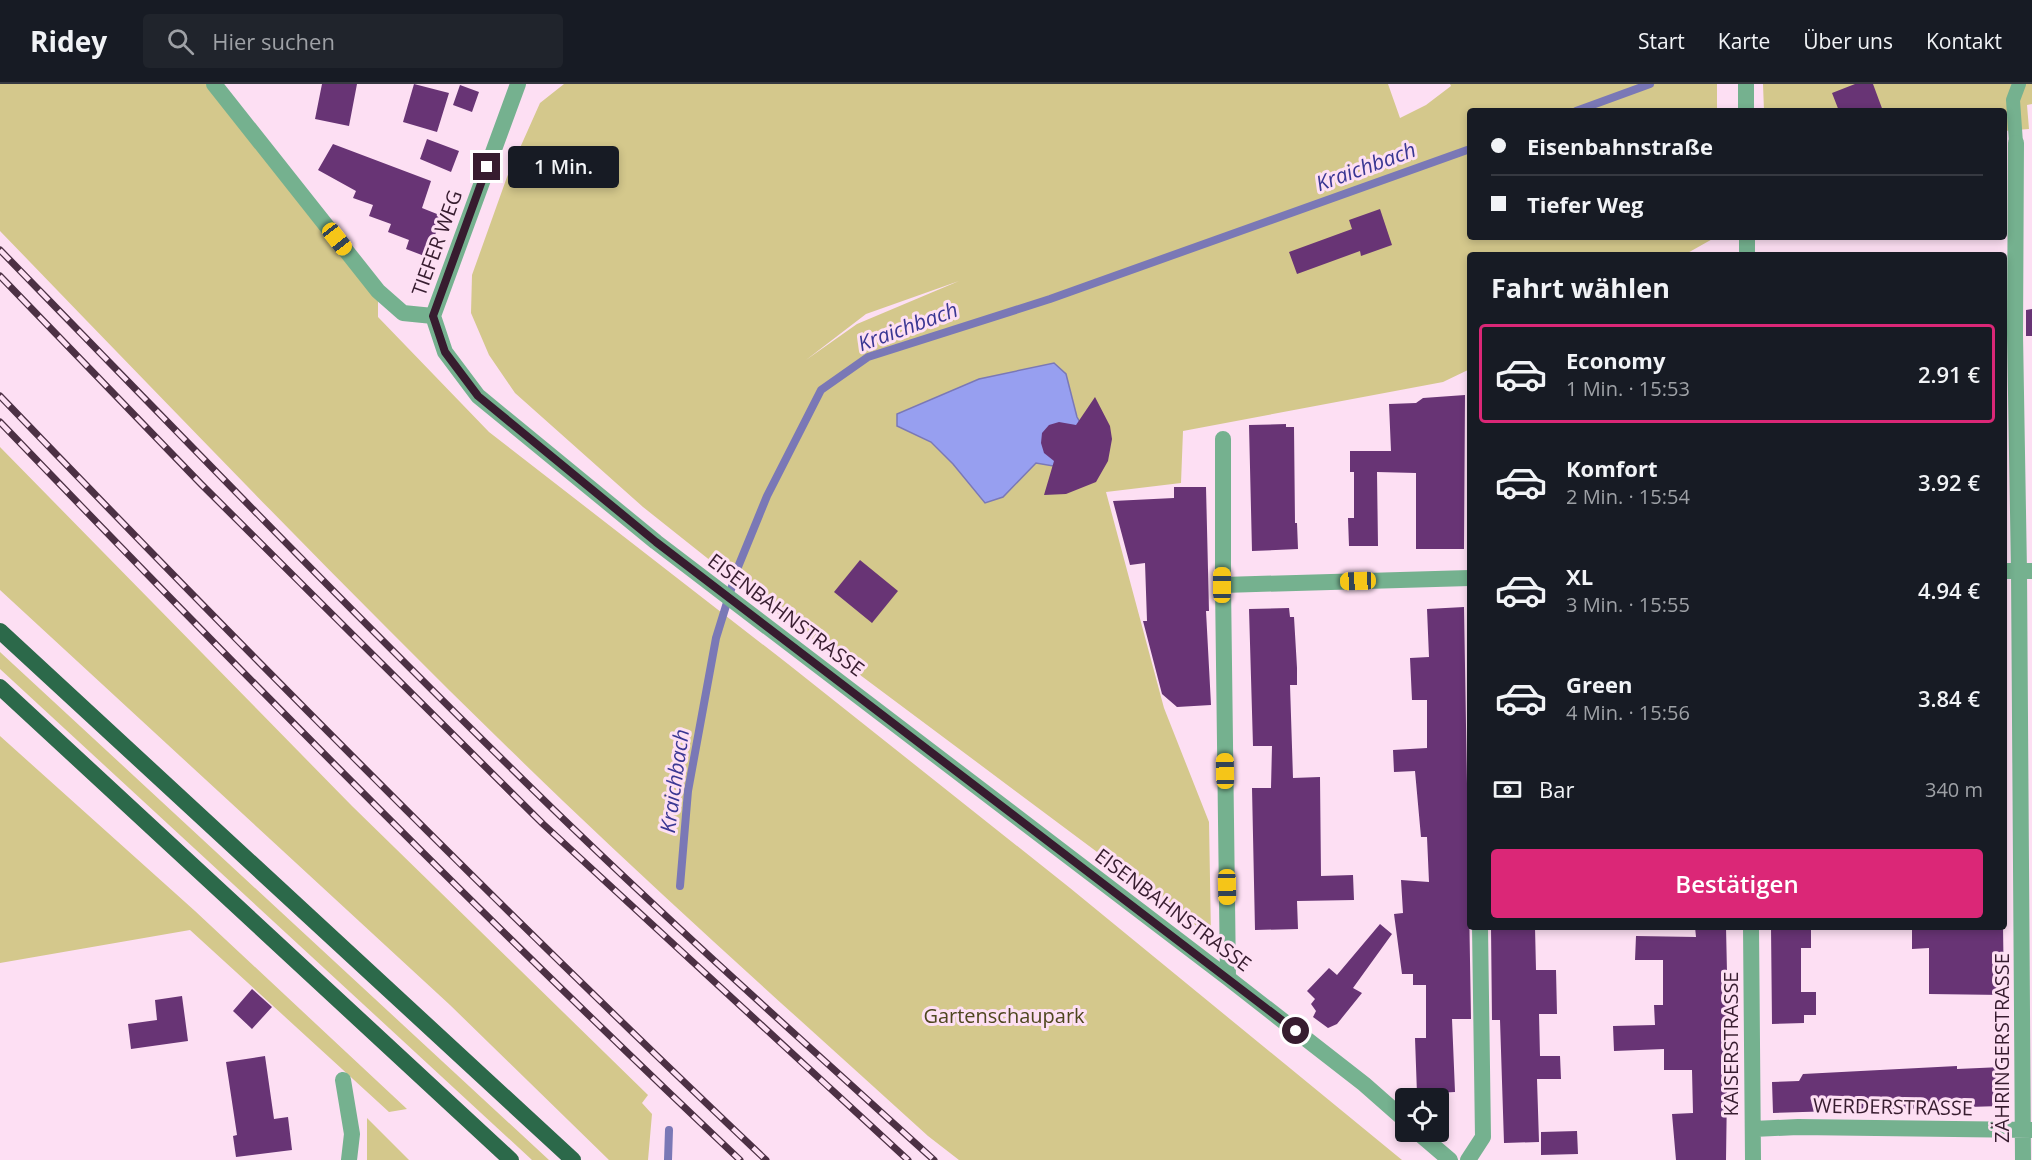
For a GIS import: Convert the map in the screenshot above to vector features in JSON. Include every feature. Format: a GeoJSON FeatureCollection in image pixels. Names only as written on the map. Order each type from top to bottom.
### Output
{"type":"FeatureCollection","features":[{"type":"Feature","properties":{"kind":"highway"},"geometry":{"type":"LineString","coordinates":[[0,631],[573,1160]]}},
{"type":"Feature","properties":{"kind":"highway"},"geometry":{"type":"LineString","coordinates":[[0,687],[511,1160]]}},
{"type":"Feature","properties":{"kind":"street"},"geometry":{"type":"LineString","coordinates":[[214,84],[378,291],[403,313],[433,316]]}},
{"type":"Feature","properties":{"kind":"street","name":"TIEFER WEG"},"geometry":{"type":"LineString","coordinates":[[433,316],[518,84]]}},
{"type":"Feature","properties":{"kind":"street"},"geometry":{"type":"LineString","coordinates":[[1746,84],[1746,108]]}},
{"type":"Feature","properties":{"kind":"street","name":"ZÄHRINGERSTRASSE"},"geometry":{"type":"LineString","coordinates":[[2016,143],[2015,334],[2028,1130],[2023,1160]]}},
{"type":"Feature","properties":{"kind":"street","name":"EISENBAHNSTRASSE"},"geometry":{"type":"LineString","coordinates":[[433,316],[445,352],[478,396],[697,574],[1228,978],[1364,1084],[1395,1111]]}},
{"type":"Feature","properties":{"kind":"street"},"geometry":{"type":"LineString","coordinates":[[1223,439],[1222,585],[1228,978]]}},
{"type":"Feature","properties":{"kind":"street"},"geometry":{"type":"LineString","coordinates":[[1222,585],[1467,578]]}},
{"type":"Feature","properties":{"kind":"street"},"geometry":{"type":"LineString","coordinates":[[1468,1160],[1483,1137],[1480,930]]}},
{"type":"Feature","properties":{"kind":"street","name":"KAISERSTRASSE"},"geometry":{"type":"LineString","coordinates":[[1751,930],[1753,1160]]}},
{"type":"Feature","properties":{"kind":"street"},"geometry":{"type":"LineString","coordinates":[[343,1080],[352,1134],[349,1160]]}},
{"type":"Feature","properties":{"kind":"street","name":"WERDERSTRASSE"},"geometry":{"type":"LineString","coordinates":[[1753,1129],[1798,1127],[2028,1130]]}},
{"type":"Feature","properties":{"kind":"street"},"geometry":{"type":"LineString","coordinates":[[1429,1142],[1450,1160]]}},
{"type":"Feature","properties":{"kind":"lane"},"geometry":{"type":"LineString","coordinates":[[2016,143],[2013,100],[2019,84]]}},
{"type":"Feature","properties":{"kind":"green space","name":"Gartenschaupark"},"geometry":{"type":"Polygon","coordinates":[[[0,84],[206,84],[378,291],[378,317],[489,432],[788,664],[1070,888],[1402,1160],[959,1160],[928,1136],[790,1011],[563,801],[349,590],[0,231],[0,84]]]}},
{"type":"Feature","properties":{"kind":"green space"},"geometry":{"type":"Polygon","coordinates":[[[564,84],[1388,84],[1400,118],[1426,105],[1451,86],[1450,84],[1717,84],[1717,108],[1467,108],[1467,240],[1711,240],[1689,252],[1467,252],[1467,370],[1443,382],[1183,431],[1181,483],[1106,492],[1164,708],[1209,822],[1211,937],[765,604],[643,507],[515,393],[489,355],[471,313],[472,275],[507,177],[540,103],[564,84]],[[959,281],[866,314],[806,360],[857,324],[959,281]]]}},
{"type":"Feature","properties":{"kind":"green space"},"geometry":{"type":"Polygon","coordinates":[[[1763,84],[2032,84],[2032,104],[2027,105],[2029,129],[2007,131],[2007,108],[1764,108],[1763,84]]]}},
{"type":"Feature","properties":{"kind":"green space"},"geometry":{"type":"Polygon","coordinates":[[[0,447],[352,806],[648,1095],[642,1103],[652,1114],[648,1160],[609,1160],[450,1005],[0,590],[0,447]]]}},
{"type":"Feature","properties":{"kind":"green space"},"geometry":{"type":"Polygon","coordinates":[[[0,652],[549,1160],[532,1160],[0,669],[0,652]]]}},
{"type":"Feature","properties":{"kind":"green space"},"geometry":{"type":"Polygon","coordinates":[[[0,736],[195,911],[407,1109],[389,1112],[190,930],[0,963],[0,736]]]}},
{"type":"Feature","properties":{"kind":"green space"},"geometry":{"type":"Polygon","coordinates":[[[367,1118],[409,1160],[367,1160],[367,1118]]]}},
{"type":"Feature","properties":{"kind":"water"},"geometry":{"type":"Polygon","coordinates":[[[1054,363],[1066,374],[1077,417],[1085,431],[1059,467],[1036,463],[1003,497],[985,503],[953,464],[931,442],[897,426],[897,414],[979,379],[1054,363]]]}},
{"type":"Feature","properties":{"kind":"building"},"geometry":{"type":"Polygon","coordinates":[[[322,84],[357,84],[349,126],[315,119],[322,84]]]}},
{"type":"Feature","properties":{"kind":"building"},"geometry":{"type":"Polygon","coordinates":[[[414,84],[449,93],[437,132],[403,122],[414,84]]]}},
{"type":"Feature","properties":{"kind":"building"},"geometry":{"type":"Polygon","coordinates":[[[1855,84],[1873,84],[1882,108],[1838,108],[1832,93],[1855,84]]]}},
{"type":"Feature","properties":{"kind":"building"},"geometry":{"type":"Polygon","coordinates":[[[460,85],[479,92],[472,112],[453,105],[460,85]]]}},
{"type":"Feature","properties":{"kind":"building"},"geometry":{"type":"Polygon","coordinates":[[[427,139],[459,151],[451,172],[420,159],[427,139]]]}},
{"type":"Feature","properties":{"kind":"building"},"geometry":{"type":"Polygon","coordinates":[[[333,144],[431,181],[422,208],[442,216],[427,257],[406,249],[409,240],[388,232],[391,224],[369,216],[373,205],[353,198],[356,191],[318,170],[333,144]]]}},
{"type":"Feature","properties":{"kind":"building"},"geometry":{"type":"Polygon","coordinates":[[[1380,209],[1392,245],[1361,256],[1360,251],[1297,274],[1289,252],[1352,229],[1349,220],[1380,209]]]}},
{"type":"Feature","properties":{"kind":"building"},"geometry":{"type":"Polygon","coordinates":[[[2032,309],[2032,336],[2026,336],[2026,310],[2032,309]]]}},
{"type":"Feature","properties":{"kind":"building"},"geometry":{"type":"Polygon","coordinates":[[[1465,395],[1464,549],[1416,549],[1416,473],[1377,472],[1378,546],[1349,546],[1348,518],[1354,518],[1354,472],[1350,472],[1350,451],[1391,451],[1389,404],[1416,403],[1423,398],[1465,395]]]}},
{"type":"Feature","properties":{"kind":"building"},"geometry":{"type":"Polygon","coordinates":[[[1095,397],[1110,426],[1112,439],[1108,461],[1096,482],[1066,494],[1044,495],[1054,461],[1044,453],[1041,443],[1042,433],[1049,425],[1059,422],[1076,425],[1095,397]]]}},
{"type":"Feature","properties":{"kind":"building"},"geometry":{"type":"Polygon","coordinates":[[[1286,424],[1286,427],[1294,427],[1295,523],[1297,523],[1298,549],[1252,551],[1249,425],[1286,424]]]}},
{"type":"Feature","properties":{"kind":"building"},"geometry":{"type":"Polygon","coordinates":[[[1174,487],[1206,487],[1209,611],[1206,611],[1211,705],[1177,707],[1162,694],[1143,621],[1147,621],[1145,563],[1130,565],[1113,501],[1174,498],[1174,487]]]}},
{"type":"Feature","properties":{"kind":"building"},"geometry":{"type":"Polygon","coordinates":[[[860,560],[898,591],[872,623],[834,592],[860,560]]]}},
{"type":"Feature","properties":{"kind":"building"},"geometry":{"type":"Polygon","coordinates":[[[1464,607],[1467,930],[1469,930],[1471,1019],[1452,1019],[1455,1092],[1449,1092],[1449,1088],[1417,1088],[1415,1038],[1426,1038],[1426,985],[1413,985],[1413,974],[1402,974],[1394,914],[1403,913],[1401,880],[1429,882],[1427,837],[1421,837],[1415,771],[1394,772],[1393,750],[1427,748],[1427,700],[1412,700],[1410,658],[1429,657],[1427,609],[1464,607]]]}},
{"type":"Feature","properties":{"kind":"building"},"geometry":{"type":"Polygon","coordinates":[[[1289,608],[1290,617],[1294,617],[1297,668],[1297,685],[1290,685],[1293,778],[1320,777],[1321,876],[1353,875],[1354,900],[1297,901],[1298,929],[1255,930],[1252,788],[1271,788],[1272,746],[1253,746],[1249,609],[1289,608]]]}},
{"type":"Feature","properties":{"kind":"building"},"geometry":{"type":"Polygon","coordinates":[[[1380,924],[1392,934],[1353,988],[1362,993],[1337,1024],[1328,1028],[1313,1017],[1316,1011],[1311,1004],[1315,999],[1307,991],[1329,968],[1337,975],[1380,924]]]}},
{"type":"Feature","properties":{"kind":"building"},"geometry":{"type":"Polygon","coordinates":[[[1491,930],[1535,930],[1536,970],[1556,970],[1557,1014],[1539,1014],[1540,1056],[1560,1056],[1561,1079],[1537,1079],[1539,1142],[1504,1143],[1500,1020],[1492,1020],[1491,930]]]}},
{"type":"Feature","properties":{"kind":"building"},"geometry":{"type":"Polygon","coordinates":[[[1695,930],[1726,930],[1728,1018],[1726,1160],[1676,1160],[1672,1114],[1693,1113],[1692,1070],[1664,1070],[1664,1049],[1614,1051],[1613,1026],[1655,1025],[1654,1005],[1663,1005],[1663,960],[1635,960],[1636,936],[1696,937],[1695,930]]]}},
{"type":"Feature","properties":{"kind":"building"},"geometry":{"type":"Polygon","coordinates":[[[1771,930],[1811,930],[1811,948],[1801,948],[1801,992],[1816,992],[1816,1015],[1804,1015],[1804,1023],[1772,1024],[1771,930]]]}},
{"type":"Feature","properties":{"kind":"building"},"geometry":{"type":"Polygon","coordinates":[[[1912,930],[2003,930],[2004,995],[1929,994],[1929,948],[1912,949],[1912,930]]]}},
{"type":"Feature","properties":{"kind":"building"},"geometry":{"type":"Polygon","coordinates":[[[252,989],[272,1007],[252,1029],[233,1011],[252,989]]]}},
{"type":"Feature","properties":{"kind":"building"},"geometry":{"type":"Polygon","coordinates":[[[182,996],[188,1041],[131,1049],[128,1024],[157,1020],[155,1000],[182,996]]]}},
{"type":"Feature","properties":{"kind":"building"},"geometry":{"type":"Polygon","coordinates":[[[265,1056],[274,1119],[288,1117],[292,1150],[236,1157],[233,1136],[237,1135],[226,1062],[265,1056]]]}},
{"type":"Feature","properties":{"kind":"building"},"geometry":{"type":"Polygon","coordinates":[[[1957,1066],[1957,1069],[2002,1067],[2001,1106],[1773,1113],[1772,1082],[1799,1081],[1803,1074],[1957,1066]]]}},
{"type":"Feature","properties":{"kind":"building"},"geometry":{"type":"Polygon","coordinates":[[[1577,1131],[1578,1154],[1541,1155],[1541,1132],[1577,1131]]]}},
{"type":"Feature","properties":{"kind":"waterway","name":"Kraichbach"},"geometry":{"type":"LineString","coordinates":[[1584,108],[1650,84]]}},
{"type":"Feature","properties":{"kind":"waterway","name":"Kraichbach"},"geometry":{"type":"LineString","coordinates":[[680,886],[688,791],[716,638],[738,567],[767,496],[821,390],[868,357],[1050,299],[1467,150]]}},
{"type":"Feature","properties":{"kind":"waterway","name":"Kraichbach"},"geometry":{"type":"LineString","coordinates":[[668,1160],[669,1130]]}},
{"type":"Feature","properties":{"kind":"railway"},"geometry":{"type":"LineString","coordinates":[[0,250],[344,601],[553,809],[694,942],[934,1160]]}},
{"type":"Feature","properties":{"kind":"railway"},"geometry":{"type":"LineString","coordinates":[[0,276],[201,484],[543,824],[908,1160]]}},
{"type":"Feature","properties":{"kind":"railway"},"geometry":{"type":"LineString","coordinates":[[0,396],[378,782],[571,973],[766,1160]]}},
{"type":"Feature","properties":{"kind":"railway"},"geometry":{"type":"LineString","coordinates":[[0,422],[366,796],[740,1160]]}},
{"type":"Feature","properties":{"kind":"route"},"geometry":{"type":"LineString","coordinates":[[487,167],[433,316],[445,352],[478,396],[656,542],[1296,1031]]}}]}
